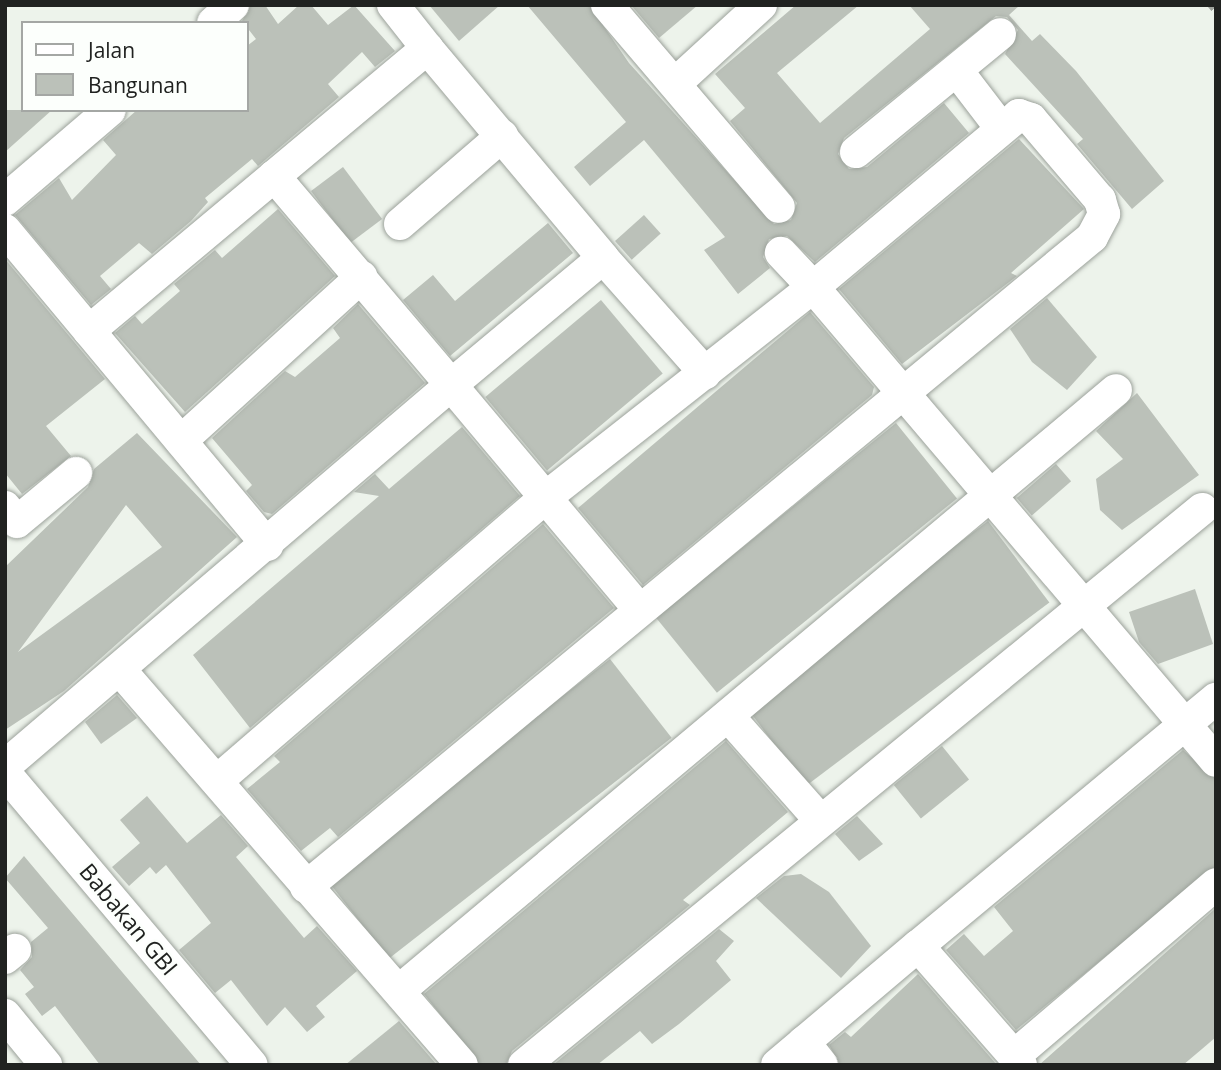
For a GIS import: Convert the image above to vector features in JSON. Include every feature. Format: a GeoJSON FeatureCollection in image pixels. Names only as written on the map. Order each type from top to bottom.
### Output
{"type":"FeatureCollection","features":[{"type":"Feature","properties":{"kind":"street"},"geometry":{"type":"LineString","coordinates":[[215,21],[233,5]]}},
{"type":"Feature","properties":{"kind":"street"},"geometry":{"type":"LineString","coordinates":[[393,5],[603,258],[705,373]]}},
{"type":"Feature","properties":{"kind":"street"},"geometry":{"type":"LineString","coordinates":[[607,5],[677,82],[779,207]]}},
{"type":"Feature","properties":{"kind":"street"},"geometry":{"type":"LineString","coordinates":[[677,82],[761,5]]}},
{"type":"Feature","properties":{"kind":"street"},"geometry":{"type":"LineString","coordinates":[[856,152],[958,72],[1000,34]]}},
{"type":"Feature","properties":{"kind":"street"},"geometry":{"type":"LineString","coordinates":[[89,331],[427,48]]}},
{"type":"Feature","properties":{"kind":"street"},"geometry":{"type":"LineString","coordinates":[[958,72],[1000,127]]}},
{"type":"Feature","properties":{"kind":"street"},"geometry":{"type":"LineString","coordinates":[[5,200],[108,112]]}},
{"type":"Feature","properties":{"kind":"street"},"geometry":{"type":"LineString","coordinates":[[217,781],[545,498],[813,287],[1000,127],[1019,115],[1031,119],[1100,200],[1101,227],[306,887]]}},
{"type":"Feature","properties":{"kind":"street"},"geometry":{"type":"LineString","coordinates":[[400,224],[502,136]]}},
{"type":"Feature","properties":{"kind":"street"},"geometry":{"type":"LineString","coordinates":[[274,176],[639,609]]}},
{"type":"Feature","properties":{"kind":"street"},"geometry":{"type":"LineString","coordinates":[[5,230],[267,545]]}},
{"type":"Feature","properties":{"kind":"street"},"geometry":{"type":"LineString","coordinates":[[781,253],[903,391],[1216,761]]}},
{"type":"Feature","properties":{"kind":"street"},"geometry":{"type":"LineString","coordinates":[[5,766],[603,258]]}},
{"type":"Feature","properties":{"kind":"street"},"geometry":{"type":"LineString","coordinates":[[181,441],[361,277]]}},
{"type":"Feature","properties":{"kind":"street"},"geometry":{"type":"LineString","coordinates":[[400,990],[993,498],[1116,390]]}},
{"type":"Feature","properties":{"kind":"street"},"geometry":{"type":"LineString","coordinates":[[9,520],[76,473]]}},
{"type":"Feature","properties":{"kind":"street"},"geometry":{"type":"LineString","coordinates":[[524,1065],[1202,509]]}},
{"type":"Feature","properties":{"kind":"street"},"geometry":{"type":"LineString","coordinates":[[120,670],[306,887],[400,990],[462,1065]]}},
{"type":"Feature","properties":{"kind":"street"},"geometry":{"type":"LineString","coordinates":[[777,1065],[813,1053],[918,946],[1216,699]]}},
{"type":"Feature","properties":{"kind":"street"},"geometry":{"type":"LineString","coordinates":[[727,716],[820,820]]}},
{"type":"Feature","properties":{"kind":"street","name":"Babakan GBI"},"geometry":{"type":"LineString","coordinates":[[5,773],[252,1065]]}},
{"type":"Feature","properties":{"kind":"street"},"geometry":{"type":"LineString","coordinates":[[918,946],[1018,1060],[1216,884]]}},
{"type":"Feature","properties":{"kind":"street"},"geometry":{"type":"LineString","coordinates":[[5,1015],[46,1065]]}},
{"type":"Feature","properties":{"kind":"path"},"geometry":{"type":"LineString","coordinates":[[1210,5],[1216,12]]}},
{"type":"Feature","properties":{"kind":"building"},"geometry":{"type":"Polygon","coordinates":[[[251,5],[265,5],[278,24],[299,5],[311,5],[328,25],[354,5],[395,51],[375,67],[362,52],[328,84],[339,97],[258,166],[252,159],[205,198],[208,202],[191,221],[152,254],[139,243],[100,276],[111,289],[91,305],[15,215],[59,178],[72,200],[116,155],[103,140],[135,112],[248,112],[248,45],[256,39],[248,29],[248,21],[242,21],[251,5]]]}},
{"type":"Feature","properties":{"kind":"building"},"geometry":{"type":"Polygon","coordinates":[[[429,5],[500,5],[459,41],[429,5]]]}},
{"type":"Feature","properties":{"kind":"building"},"geometry":{"type":"Polygon","coordinates":[[[527,5],[589,5],[629,63],[774,224],[791,220],[797,203],[730,121],[745,108],[715,74],[796,5],[859,5],[777,73],[820,123],[930,29],[909,5],[1020,5],[1009,15],[1032,41],[1040,34],[1076,71],[1164,181],[1132,209],[1077,144],[1083,139],[1005,54],[1018,30],[1007,17],[996,16],[844,138],[838,154],[849,169],[867,167],[944,103],[969,133],[815,262],[787,236],[769,239],[763,257],[770,268],[738,294],[704,250],[725,237],[644,140],[590,186],[574,167],[626,122],[527,5]]]}},
{"type":"Feature","properties":{"kind":"building"},"geometry":{"type":"Polygon","coordinates":[[[631,5],[698,5],[659,38],[631,5]]]}},
{"type":"Feature","properties":{"kind":"building"},"geometry":{"type":"Polygon","coordinates":[[[5,110],[50,112],[5,152],[5,110]]]}},
{"type":"Feature","properties":{"kind":"building"},"geometry":{"type":"Polygon","coordinates":[[[1019,139],[1084,209],[1011,273],[1017,276],[902,364],[839,289],[1019,139]]]}},
{"type":"Feature","properties":{"kind":"building"},"geometry":{"type":"Polygon","coordinates":[[[343,167],[382,219],[350,243],[311,191],[343,167]]]}},
{"type":"Feature","properties":{"kind":"building"},"geometry":{"type":"Polygon","coordinates":[[[278,209],[335,276],[185,412],[115,333],[135,316],[142,324],[180,291],[174,284],[215,250],[222,258],[278,209]]]}},
{"type":"Feature","properties":{"kind":"building"},"geometry":{"type":"Polygon","coordinates":[[[644,215],[661,234],[632,260],[615,241],[644,215]]]}},
{"type":"Feature","properties":{"kind":"building"},"geometry":{"type":"Polygon","coordinates":[[[548,223],[573,253],[450,356],[403,300],[433,275],[455,301],[548,223]]]}},
{"type":"Feature","properties":{"kind":"building"},"geometry":{"type":"Polygon","coordinates":[[[5,259],[105,379],[46,426],[71,456],[22,494],[5,473],[5,259]]]}},
{"type":"Feature","properties":{"kind":"building"},"geometry":{"type":"Polygon","coordinates":[[[1047,298],[1097,357],[1067,390],[1032,362],[1010,329],[1047,298]]]}},
{"type":"Feature","properties":{"kind":"building"},"geometry":{"type":"Polygon","coordinates":[[[601,300],[663,374],[547,471],[485,397],[601,300]]]}},
{"type":"Feature","properties":{"kind":"building"},"geometry":{"type":"Polygon","coordinates":[[[358,304],[425,383],[272,514],[264,512],[246,491],[252,485],[212,438],[285,371],[295,377],[340,338],[333,328],[358,304]]]}},
{"type":"Feature","properties":{"kind":"building"},"geometry":{"type":"Polygon","coordinates":[[[810,312],[874,387],[872,395],[643,585],[578,508],[810,312]]]}},
{"type":"Feature","properties":{"kind":"building"},"geometry":{"type":"Polygon","coordinates":[[[1137,393],[1199,475],[1122,530],[1100,510],[1096,479],[1123,459],[1096,431],[1137,393]]]}},
{"type":"Feature","properties":{"kind":"building"},"geometry":{"type":"Polygon","coordinates":[[[896,423],[957,498],[717,693],[656,617],[896,423]]]}},
{"type":"Feature","properties":{"kind":"building"},"geometry":{"type":"Polygon","coordinates":[[[462,427],[520,496],[250,728],[193,655],[379,496],[354,492],[375,474],[389,489],[462,427]]]}},
{"type":"Feature","properties":{"kind":"building"},"geometry":{"type":"Polygon","coordinates":[[[137,433],[237,537],[64,691],[5,730],[5,567],[88,487],[94,469],[137,433]],[[126,505],[18,652],[162,547],[126,505]]]}},
{"type":"Feature","properties":{"kind":"building"},"geometry":{"type":"Polygon","coordinates":[[[1056,464],[1071,481],[1032,515],[1017,498],[1056,464]]]}},
{"type":"Feature","properties":{"kind":"building"},"geometry":{"type":"Polygon","coordinates":[[[988,521],[1049,602],[806,786],[744,705],[988,521]]]}},
{"type":"Feature","properties":{"kind":"building"},"geometry":{"type":"Polygon","coordinates":[[[543,524],[614,608],[338,837],[330,828],[301,851],[247,789],[280,762],[274,756],[543,524]]]}},
{"type":"Feature","properties":{"kind":"building"},"geometry":{"type":"Polygon","coordinates":[[[1195,589],[1213,644],[1158,664],[1139,642],[1129,612],[1195,589]]]}},
{"type":"Feature","properties":{"kind":"building"},"geometry":{"type":"Polygon","coordinates":[[[610,659],[672,738],[389,959],[327,880],[610,659]]]}},
{"type":"Feature","properties":{"kind":"building"},"geometry":{"type":"Polygon","coordinates":[[[117,695],[137,718],[101,744],[85,722],[117,695]]]}},
{"type":"Feature","properties":{"kind":"building"},"geometry":{"type":"Polygon","coordinates":[[[726,741],[788,812],[683,900],[690,905],[512,1051],[506,1065],[480,1065],[424,994],[726,741]]]}},
{"type":"Feature","properties":{"kind":"building"},"geometry":{"type":"Polygon","coordinates":[[[942,746],[969,779],[921,818],[894,785],[942,746]]]}},
{"type":"Feature","properties":{"kind":"building"},"geometry":{"type":"Polygon","coordinates":[[[1183,750],[1216,779],[1216,866],[1016,1030],[946,950],[964,934],[984,956],[1013,931],[994,907],[1183,750]]]}},
{"type":"Feature","properties":{"kind":"building"},"geometry":{"type":"Polygon","coordinates":[[[147,796],[187,843],[221,815],[248,846],[236,857],[304,938],[317,926],[357,971],[316,1006],[325,1017],[307,1032],[285,1007],[267,1026],[231,980],[215,993],[179,950],[211,923],[166,865],[156,874],[150,867],[129,886],[112,867],[140,843],[120,820],[147,796]]]}},
{"type":"Feature","properties":{"kind":"building"},"geometry":{"type":"Polygon","coordinates":[[[857,816],[883,844],[859,861],[835,834],[857,816]]]}},
{"type":"Feature","properties":{"kind":"building"},"geometry":{"type":"Polygon","coordinates":[[[24,856],[201,1065],[100,1065],[55,1006],[42,1016],[25,994],[34,987],[20,970],[32,957],[31,942],[48,928],[5,878],[24,856]]]}},
{"type":"Feature","properties":{"kind":"building"},"geometry":{"type":"Polygon","coordinates":[[[801,874],[829,892],[871,946],[841,978],[756,898],[784,876],[801,874]]]}},
{"type":"Feature","properties":{"kind":"building"},"geometry":{"type":"Polygon","coordinates":[[[1216,908],[1216,1037],[1183,1065],[1039,1065],[1216,908]]]}},
{"type":"Feature","properties":{"kind":"building"},"geometry":{"type":"Polygon","coordinates":[[[719,929],[734,941],[716,961],[731,980],[679,1024],[652,1044],[640,1031],[597,1065],[553,1065],[719,929]]]}},
{"type":"Feature","properties":{"kind":"building"},"geometry":{"type":"Polygon","coordinates":[[[918,974],[997,1065],[840,1065],[829,1045],[845,1032],[851,1037],[918,974]]]}},
{"type":"Feature","properties":{"kind":"building"},"geometry":{"type":"Polygon","coordinates":[[[399,1021],[437,1065],[345,1065],[399,1021]]]}}]}
